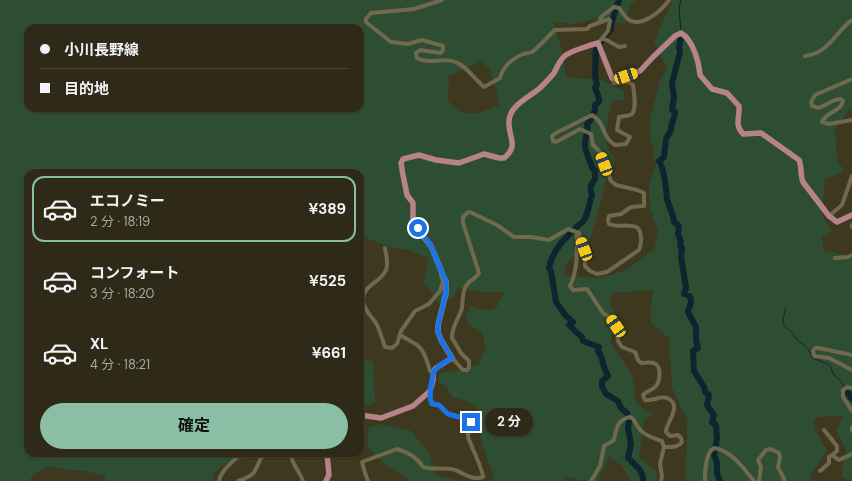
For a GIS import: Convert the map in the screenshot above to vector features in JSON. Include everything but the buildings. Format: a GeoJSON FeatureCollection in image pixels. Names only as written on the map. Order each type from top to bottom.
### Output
{"type":"FeatureCollection","features":[{"type":"Feature","properties":{"kind":"main road"},"geometry":{"type":"LineString","coordinates":[[364,416],[381,418],[413,406],[430,390],[433,380],[433,372],[440,365],[452,358],[438,332],[446,282],[431,246],[413,220],[413,203],[407,195],[401,163],[403,159],[419,155],[436,160],[459,163],[484,154],[504,158],[512,149],[513,141],[508,124],[510,114],[517,106],[540,88],[553,74],[565,55],[598,43],[612,78],[618,79],[640,71],[675,36],[681,33],[686,36],[699,64],[700,75],[712,89],[727,93],[739,106],[738,124],[739,129],[743,134],[761,133],[799,160],[801,164],[801,176],[803,182],[830,216],[837,222],[852,215]]}},
{"type":"Feature","properties":{"kind":"main road"},"geometry":{"type":"LineString","coordinates":[[326,481],[329,475],[327,457]]}},
{"type":"Feature","properties":{"kind":"street"},"geometry":{"type":"LineString","coordinates":[[442,0],[414,9],[371,13],[366,19],[366,22],[391,42],[408,44],[422,40],[443,46],[441,53],[420,50],[416,53],[417,58],[420,60],[449,60],[458,63],[484,87],[500,78],[504,68],[510,62],[526,53],[531,52],[555,30],[587,29],[590,26],[609,19],[608,31],[598,43]]}},
{"type":"Feature","properties":{"kind":"street"},"geometry":{"type":"LineString","coordinates":[[600,22],[600,18],[614,7],[619,8],[629,20],[639,22],[648,19],[664,7],[669,0]]}},
{"type":"Feature","properties":{"kind":"street"},"geometry":{"type":"LineString","coordinates":[[805,56],[814,54],[825,48],[845,25],[852,20]]}},
{"type":"Feature","properties":{"kind":"street"},"geometry":{"type":"LineString","coordinates":[[603,38],[619,47],[625,46]]}},
{"type":"Feature","properties":{"kind":"street"},"geometry":{"type":"LineString","coordinates":[[452,358],[463,370],[467,370],[469,368],[469,361],[461,353],[452,338],[453,326],[462,308],[466,285],[477,276],[479,272],[463,223],[465,214],[470,212],[497,225],[514,236],[531,236],[550,240],[565,230],[571,229],[577,233],[580,233],[580,240],[585,252],[585,266],[590,271],[597,274],[607,272],[637,252],[641,246],[641,236],[638,228],[635,226],[611,225],[609,224],[608,220],[610,216],[621,214],[631,207],[644,206],[644,193],[638,190],[616,185],[611,181],[600,152],[594,144],[591,134],[580,129],[556,142],[553,141],[552,136],[592,115],[600,122],[605,135],[610,142],[615,145],[626,144],[630,137],[617,130],[619,117],[632,113],[634,101],[633,85],[629,82],[614,83],[612,78]]}},
{"type":"Feature","properties":{"kind":"street"},"geometry":{"type":"LineString","coordinates":[[852,80],[815,95],[811,102],[812,106],[819,108],[835,100],[841,99],[843,104],[823,118],[822,122],[829,124],[852,120]]}},
{"type":"Feature","properties":{"kind":"street"},"geometry":{"type":"LineString","coordinates":[[830,216],[844,202],[852,176]]}},
{"type":"Feature","properties":{"kind":"street"},"geometry":{"type":"LineString","coordinates":[[577,233],[578,256],[574,278],[570,286],[571,289],[587,289],[603,313],[612,319],[616,326],[618,341],[621,346],[635,352],[641,363],[654,363],[658,369],[659,379],[653,389],[645,392],[643,395],[644,398],[645,400],[649,401],[665,398],[669,399],[673,404],[674,414],[666,427],[666,432],[670,436],[678,435],[682,440],[678,446],[664,447]]}},
{"type":"Feature","properties":{"kind":"street"},"geometry":{"type":"LineString","coordinates":[[385,248],[387,258],[386,269],[381,276],[367,288],[364,293],[364,304],[366,311],[376,324],[385,347],[394,347],[397,344],[402,330],[416,312],[433,301],[440,291],[443,282],[440,272],[441,270]]}},
{"type":"Feature","properties":{"kind":"street"},"geometry":{"type":"LineString","coordinates":[[835,258],[848,257],[852,255]]}},
{"type":"Feature","properties":{"kind":"street"},"geometry":{"type":"LineString","coordinates":[[400,335],[415,343],[420,348],[424,353],[430,371],[433,372]]}},
{"type":"Feature","properties":{"kind":"street"},"geometry":{"type":"LineString","coordinates":[[852,355],[819,348],[815,348],[813,351],[814,356],[829,358],[852,370]]}},
{"type":"Feature","properties":{"kind":"street"},"geometry":{"type":"LineString","coordinates":[[852,388],[847,387],[843,390],[842,394],[852,411]]}},
{"type":"Feature","properties":{"kind":"street"},"geometry":{"type":"LineString","coordinates":[[368,481],[362,462],[397,449],[413,455],[423,467],[428,469],[454,469],[465,477],[473,479],[481,479],[483,477],[484,473],[475,456],[468,437],[472,427],[471,422],[467,419],[448,414],[439,405],[432,404],[430,399],[430,390]]}},
{"type":"Feature","properties":{"kind":"street"},"geometry":{"type":"LineString","coordinates":[[591,481],[600,466],[604,446],[614,440],[618,424],[621,420],[628,417],[634,419],[638,427],[648,436],[662,442],[664,447],[660,464],[662,476],[661,481]]}},
{"type":"Feature","properties":{"kind":"street"},"geometry":{"type":"LineString","coordinates":[[820,471],[828,463],[829,457],[837,451],[837,446],[824,430]]}},
{"type":"Feature","properties":{"kind":"street"},"geometry":{"type":"LineString","coordinates":[[705,481],[708,457],[710,450],[714,448],[728,454],[754,481]]}},
{"type":"Feature","properties":{"kind":"street"},"geometry":{"type":"LineString","coordinates":[[759,481],[761,467],[758,460],[766,450],[770,449],[779,453],[780,456],[778,467],[785,481]]}},
{"type":"Feature","properties":{"kind":"street"},"geometry":{"type":"LineString","coordinates":[[832,455],[839,460],[852,454]]}},
{"type":"Feature","properties":{"kind":"street"},"geometry":{"type":"LineString","coordinates":[[219,481],[222,474],[237,457]]}},
{"type":"Feature","properties":{"kind":"street"},"geometry":{"type":"LineString","coordinates":[[238,481],[246,479],[253,473],[262,457]]}},
{"type":"Feature","properties":{"kind":"street"},"geometry":{"type":"LineString","coordinates":[[291,457],[292,462],[303,481]]}},
{"type":"Feature","properties":{"kind":"green space"},"geometry":{"type":"Polygon","coordinates":[[[0,0],[636,0],[630,4],[626,24],[593,19],[574,24],[554,22],[562,52],[566,77],[602,80],[624,91],[624,99],[612,101],[607,122],[607,146],[615,160],[605,182],[599,210],[590,240],[565,265],[564,276],[598,278],[625,271],[654,249],[658,231],[650,208],[649,185],[656,164],[650,136],[650,122],[660,81],[667,67],[654,41],[673,0],[852,0],[852,109],[850,109],[835,130],[837,159],[844,171],[825,179],[822,216],[832,231],[822,238],[823,250],[852,257],[852,479],[846,479],[842,476],[842,469],[847,452],[836,430],[844,416],[827,416],[813,419],[816,430],[827,451],[810,477],[812,481],[685,481],[687,420],[672,388],[669,338],[650,322],[653,290],[612,293],[609,301],[618,319],[610,342],[632,375],[636,403],[653,414],[644,420],[639,457],[656,471],[657,481],[630,481],[622,466],[609,456],[598,481],[585,481],[566,477],[565,481],[489,481],[494,476],[481,438],[481,412],[470,402],[452,397],[446,386],[439,383],[439,373],[463,370],[479,365],[485,348],[483,334],[468,323],[467,316],[470,306],[487,311],[496,308],[504,292],[480,292],[457,288],[454,297],[438,303],[429,289],[423,284],[429,258],[408,250],[389,247],[364,237],[364,169],[24,169],[24,457],[241,457],[242,460],[225,463],[213,474],[213,481],[105,481],[105,476],[81,470],[68,470],[49,466],[33,475],[29,481],[0,481],[0,0]],[[481,61],[449,76],[448,101],[462,113],[478,113],[499,105],[497,92],[489,68],[481,61]]]}},
{"type":"Feature","properties":{"kind":"green space"},"geometry":{"type":"Polygon","coordinates":[[[364,359],[373,362],[375,402],[364,408],[364,359]]]}},
{"type":"Feature","properties":{"kind":"green space"},"geometry":{"type":"Polygon","coordinates":[[[380,424],[411,431],[430,454],[435,475],[462,481],[408,481],[406,477],[388,467],[370,450],[367,440],[369,427],[380,424]]]}},
{"type":"Feature","properties":{"kind":"waterway"},"geometry":{"type":"LineString","coordinates":[[619,0],[611,24],[611,29],[596,48],[595,75],[597,85],[595,87],[599,101],[595,105],[595,111],[587,124],[585,144],[587,155],[595,171],[595,179],[591,187],[592,195],[588,211],[583,221],[566,237],[559,247],[550,262],[549,268],[551,271],[556,302],[566,316],[573,322],[569,325],[582,337],[583,341],[599,347],[598,351],[602,357],[608,376],[602,381],[602,386],[606,394],[618,401],[621,408],[627,413],[631,444],[628,458],[641,471],[643,481]]}},
{"type":"Feature","properties":{"kind":"waterway"},"geometry":{"type":"LineString","coordinates":[[681,0],[679,8],[681,31]]}},
{"type":"Feature","properties":{"kind":"waterway"},"geometry":{"type":"LineString","coordinates":[[681,37],[679,47],[680,52],[672,83],[674,97],[672,110],[675,114],[671,130],[666,139],[664,157],[659,161],[665,178],[667,198],[674,222],[679,226],[678,234],[681,242],[680,246],[682,248],[681,256],[686,288],[684,294],[690,296],[691,302],[688,312],[696,327],[696,340],[698,348],[693,351],[694,371],[704,387],[705,392],[709,395],[707,405],[714,415],[712,422],[716,425],[717,439],[714,455],[717,462],[717,473],[720,481]]}},
{"type":"Feature","properties":{"kind":"waterway"},"geometry":{"type":"LineString","coordinates":[[786,308],[783,320],[784,325],[793,333],[797,340],[808,349],[812,358],[826,363],[831,367],[833,374],[844,386]]}},
{"type":"Feature","properties":{"kind":"waterway"},"geometry":{"type":"LineString","coordinates":[[848,393],[852,399]]}},
{"type":"Feature","properties":{"kind":"route"},"geometry":{"type":"LineString","coordinates":[[418,228],[431,246],[446,282],[446,293],[439,318],[438,332],[452,358],[440,365],[433,372],[430,399],[432,404],[439,405],[448,414],[470,420],[471,422]]}}]}
